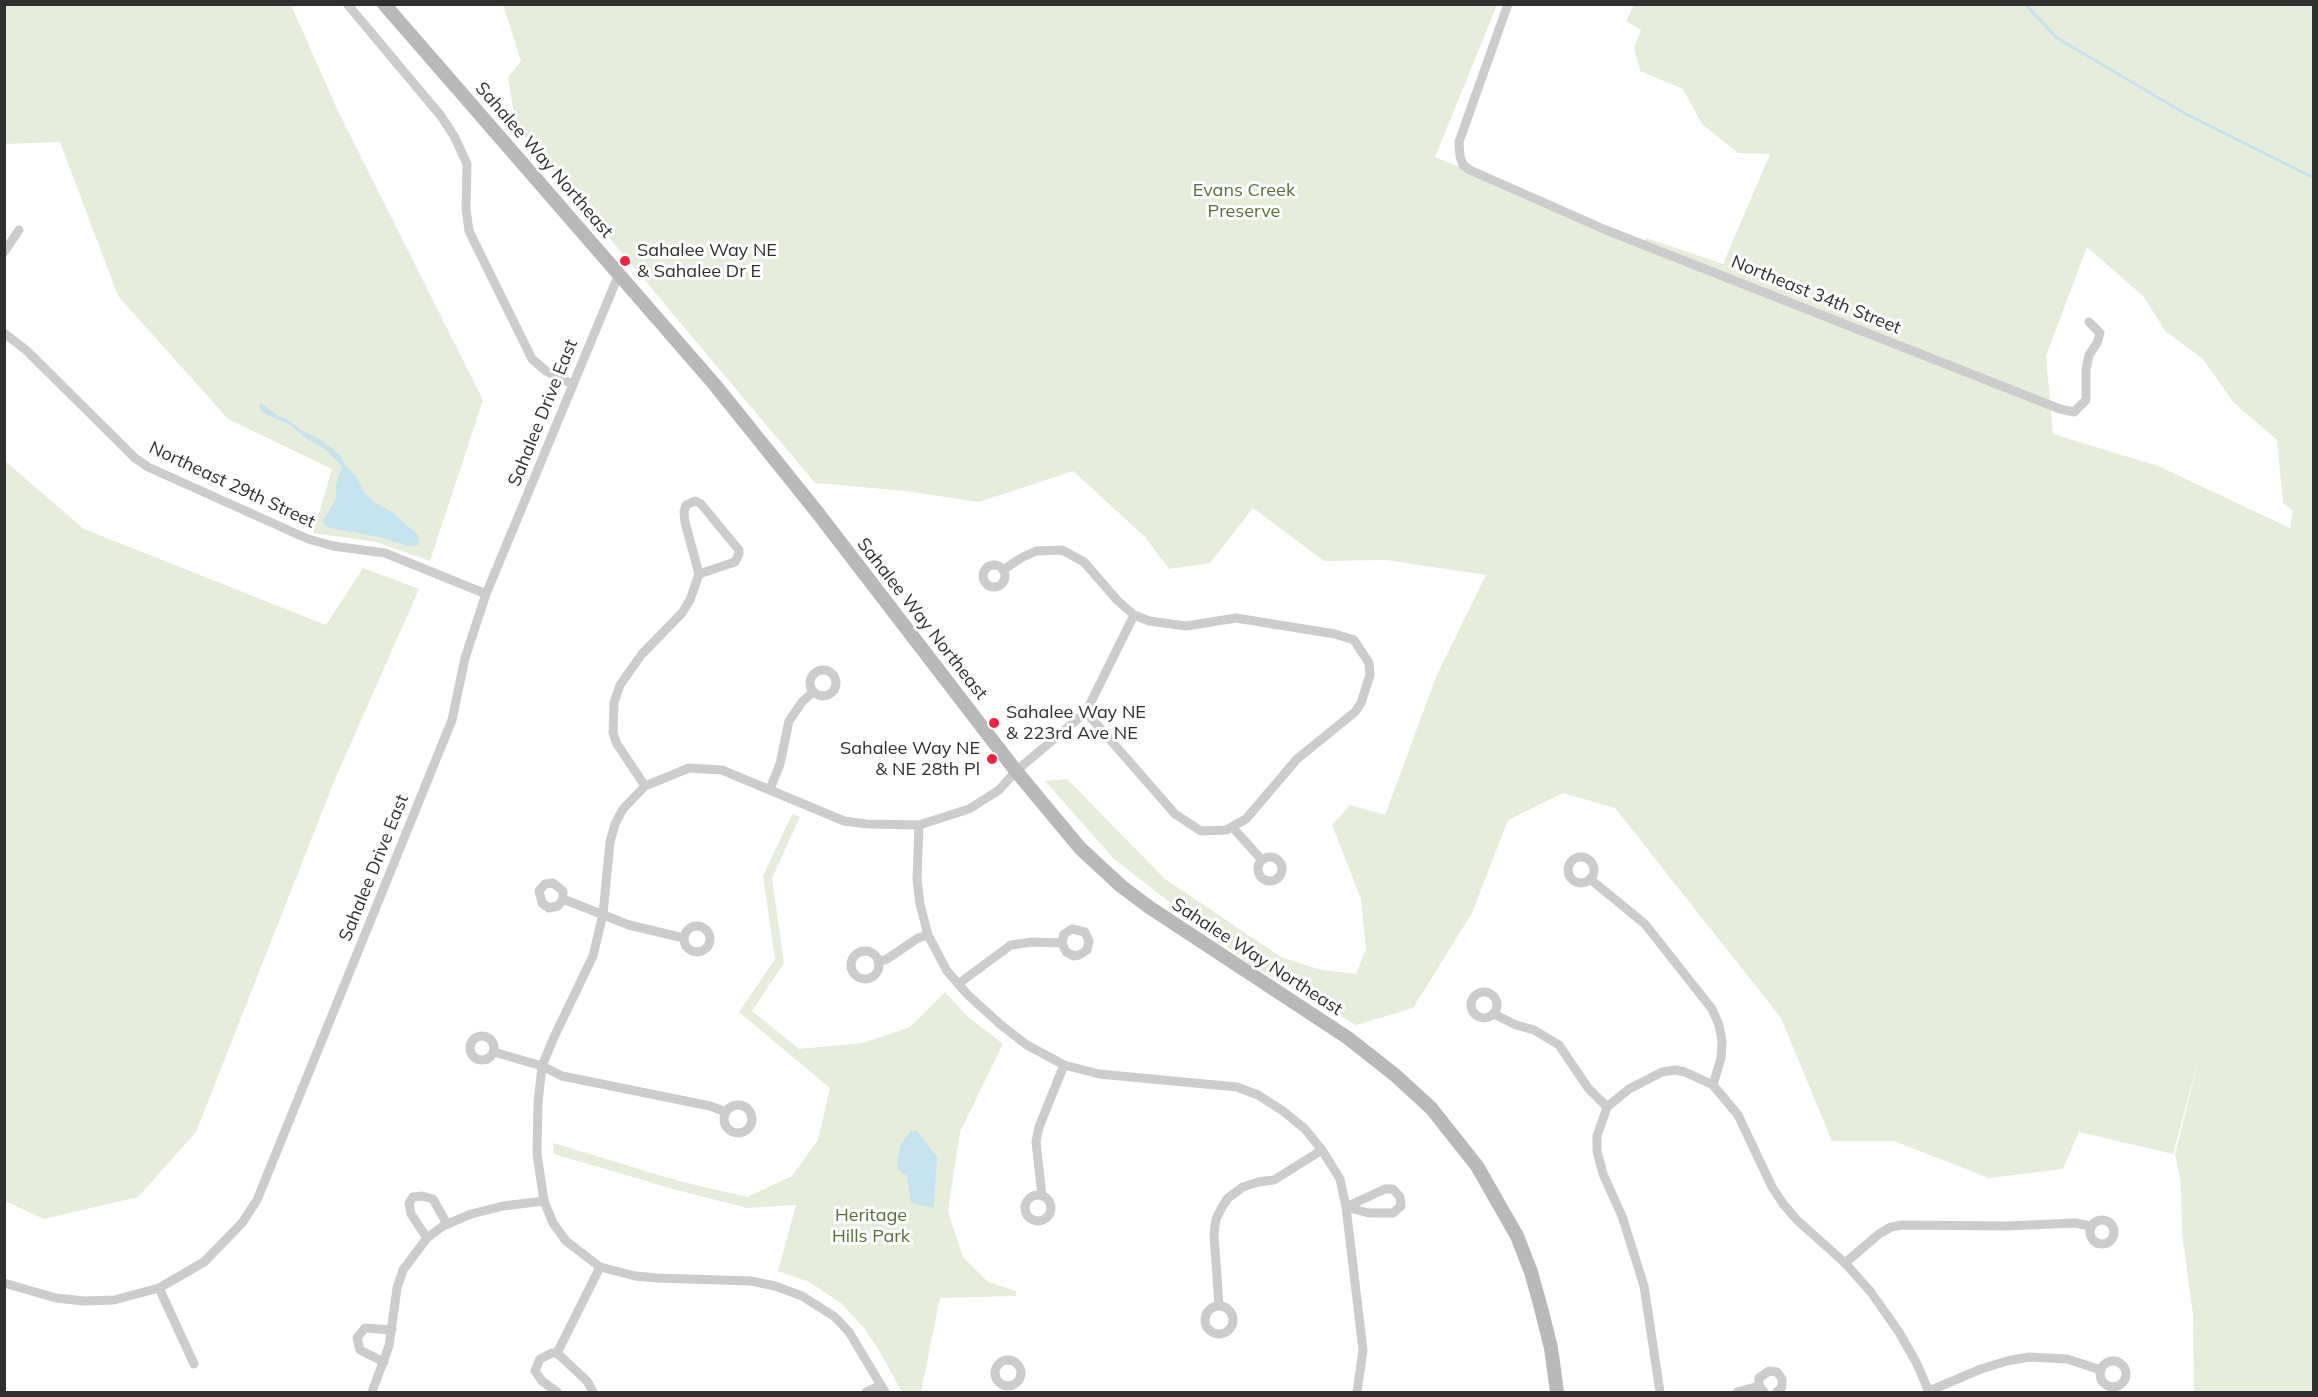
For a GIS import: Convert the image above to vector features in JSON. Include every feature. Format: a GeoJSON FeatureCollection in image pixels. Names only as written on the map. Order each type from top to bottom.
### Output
{"type":"FeatureCollection","features":[{"type":"Feature","properties":{"kind":"main road","name":"Sahalee Way Northeast"},"geometry":{"type":"LineString","coordinates":[[384,4],[715,385],[817,512],[1016,771],[1080,848],[1121,886],[1222,957],[1348,1038],[1395,1075],[1431,1108],[1477,1166],[1517,1236],[1531,1272],[1541,1308],[1551,1348],[1557,1392]]}},
{"type":"Feature","properties":{"kind":"street","name":"Northeast 34th Street"},"geometry":{"type":"LineString","coordinates":[[1508,4],[1459,142],[1463,165],[1470,170],[1605,230],[2060,409],[2074,412],[2086,400],[2089,355],[2100,333],[2089,322]]}},
{"type":"Feature","properties":{"kind":"street"},"geometry":{"type":"LineString","coordinates":[[348,5],[441,116],[454,136],[467,164],[466,208],[469,231],[532,359],[546,371],[572,384]]}},
{"type":"Feature","properties":{"kind":"street"},"geometry":{"type":"LineString","coordinates":[[4,252],[19,230]]}},
{"type":"Feature","properties":{"kind":"street","name":"Sahalee Drive East"},"geometry":{"type":"LineString","coordinates":[[4,1283],[56,1298],[84,1301],[114,1300],[159,1288],[204,1262],[226,1242],[257,1200],[452,720],[465,658],[486,594],[619,274]]}},
{"type":"Feature","properties":{"kind":"street","name":"Northeast 29th Street"},"geometry":{"type":"LineString","coordinates":[[4,333],[26,350],[122,446],[148,467],[308,539],[333,546],[385,553],[486,594]]}},
{"type":"Feature","properties":{"kind":"street"},"geometry":{"type":"LineString","coordinates":[[645,786],[617,744],[612,726],[614,703],[628,670],[682,613],[690,600],[699,574],[684,512],[686,505],[695,501],[701,504],[739,550],[735,562],[699,574]]}},
{"type":"Feature","properties":{"kind":"street"},"geometry":{"type":"LineString","coordinates":[[1003,570],[1036,551],[1062,550],[1084,562],[1117,600],[1134,615],[1162,624],[1192,625],[1236,618],[1335,634],[1354,640],[1369,663],[1370,675],[1360,703],[1354,712],[1297,759],[1246,819],[1233,828],[1213,832],[1201,831],[1175,814],[1086,712]]}},
{"type":"Feature","properties":{"kind":"street"},"geometry":{"type":"LineString","coordinates":[[866,1392],[883,1389],[849,1332],[835,1317],[802,1296],[775,1286],[751,1281],[635,1276],[600,1267],[566,1241],[553,1223],[544,1201],[537,1154],[538,1103],[542,1066],[593,956],[603,914],[610,842],[615,824],[623,809],[645,786],[689,768],[722,770],[844,820],[867,824],[919,825],[969,809],[999,790],[1016,771],[1086,712],[1134,615]]}},
{"type":"Feature","properties":{"kind":"street"},"geometry":{"type":"LineString","coordinates":[[770,789],[780,764],[789,720],[802,702],[813,692]]}},
{"type":"Feature","properties":{"kind":"street"},"geometry":{"type":"LineString","coordinates":[[919,825],[917,879],[920,904],[928,935],[947,971],[1001,1025],[1027,1045],[1064,1065],[1098,1074],[1237,1088],[1258,1095],[1305,1128],[1322,1150],[1340,1179],[1346,1207],[1363,1350],[1357,1392]]}},
{"type":"Feature","properties":{"kind":"street"},"geometry":{"type":"LineString","coordinates":[[1233,828],[1262,860]]}},
{"type":"Feature","properties":{"kind":"street"},"geometry":{"type":"LineString","coordinates":[[1590,879],[1645,924],[1712,1009],[1719,1025],[1722,1041],[1721,1058],[1713,1085]]}},
{"type":"Feature","properties":{"kind":"street"},"geometry":{"type":"LineString","coordinates":[[563,899],[636,928],[684,938]]}},
{"type":"Feature","properties":{"kind":"street"},"geometry":{"type":"LineString","coordinates":[[879,962],[918,938],[928,935]]}},
{"type":"Feature","properties":{"kind":"street"},"geometry":{"type":"LineString","coordinates":[[958,984],[1011,945],[1032,942],[1062,943]]}},
{"type":"Feature","properties":{"kind":"street"},"geometry":{"type":"LineString","coordinates":[[1494,1014],[1516,1025],[1534,1030],[1559,1045],[1588,1088],[1607,1107]]}},
{"type":"Feature","properties":{"kind":"street"},"geometry":{"type":"LineString","coordinates":[[494,1052],[542,1066],[562,1076],[710,1106],[726,1112]]}},
{"type":"Feature","properties":{"kind":"street"},"geometry":{"type":"LineString","coordinates":[[1042,1196],[1036,1142],[1039,1127],[1064,1065]]}},
{"type":"Feature","properties":{"kind":"street"},"geometry":{"type":"LineString","coordinates":[[1660,1392],[1644,1286],[1622,1216],[1603,1174],[1597,1151],[1597,1136],[1607,1107],[1629,1089],[1662,1072],[1685,1072],[1713,1085],[1738,1115],[1772,1187],[1784,1205],[1797,1220],[1845,1263],[1870,1291],[1899,1332],[1929,1392],[1981,1369],[2029,1357],[2067,1359],[2101,1370]]}},
{"type":"Feature","properties":{"kind":"street"},"geometry":{"type":"LineString","coordinates":[[1218,1306],[1214,1234],[1216,1219],[1228,1198],[1243,1187],[1274,1180],[1322,1150]]}},
{"type":"Feature","properties":{"kind":"street"},"geometry":{"type":"LineString","coordinates":[[1385,1189],[1393,1189],[1400,1197],[1401,1206],[1393,1213],[1369,1213],[1346,1207],[1385,1189]]}},
{"type":"Feature","properties":{"kind":"street"},"geometry":{"type":"LineString","coordinates":[[427,1238],[411,1214],[409,1203],[413,1197],[422,1196],[433,1199],[447,1224]]}},
{"type":"Feature","properties":{"kind":"street"},"geometry":{"type":"LineString","coordinates":[[372,1392],[384,1362],[392,1330],[397,1288],[403,1270],[427,1238],[447,1224],[471,1214],[503,1206],[544,1201]]}},
{"type":"Feature","properties":{"kind":"street"},"geometry":{"type":"LineString","coordinates":[[1845,1263],[1879,1234],[1891,1227],[1902,1225],[2006,1227],[2075,1223],[2091,1226]]}},
{"type":"Feature","properties":{"kind":"street"},"geometry":{"type":"LineString","coordinates":[[556,1353],[600,1267]]}},
{"type":"Feature","properties":{"kind":"street"},"geometry":{"type":"LineString","coordinates":[[159,1288],[194,1364]]}},
{"type":"Feature","properties":{"kind":"street"},"geometry":{"type":"LineString","coordinates":[[384,1362],[360,1350],[357,1338],[365,1328],[392,1330]]}},
{"type":"Feature","properties":{"kind":"street"},"geometry":{"type":"LineString","coordinates":[[557,1392],[542,1381],[536,1371],[540,1359],[548,1354],[556,1353],[591,1385],[593,1392]]}},
{"type":"Feature","properties":{"kind":"street"},"geometry":{"type":"LineString","coordinates":[[1737,1392],[1761,1389],[1761,1374],[1773,1371],[1782,1379],[1782,1387],[1778,1392]]}},
{"type":"Feature","properties":{"kind":"green space"},"geometry":{"type":"Polygon","coordinates":[[[4,5],[291,5],[338,111],[483,400],[430,561],[376,542],[313,533],[332,469],[228,419],[118,296],[60,142],[5,144],[4,5]]]}},
{"type":"Feature","properties":{"kind":"green space","name":"Evans Creek Preserve"},"geometry":{"type":"Polygon","coordinates":[[[503,5],[1497,5],[1435,157],[1643,243],[1646,238],[1723,264],[1770,154],[1738,153],[1702,124],[1683,89],[1640,71],[1634,48],[1641,30],[1626,21],[1634,5],[2313,5],[2313,1392],[2194,1392],[2193,1315],[2182,1233],[2181,1183],[2175,1154],[2201,1051],[2173,1154],[2079,1132],[2063,1169],[1989,1178],[1894,1141],[1832,1141],[1781,1018],[1615,808],[1563,793],[1508,820],[1472,913],[1413,1008],[1356,1025],[1249,964],[1114,859],[1045,781],[1067,779],[1165,879],[1281,957],[1321,970],[1356,974],[1366,949],[1361,899],[1332,825],[1350,805],[1385,815],[1436,677],[1486,575],[1386,560],[1324,561],[1253,508],[1210,563],[1169,569],[1145,537],[1073,471],[979,502],[906,491],[815,483],[516,127],[508,77],[521,61],[503,5]],[[2087,247],[2046,356],[2053,434],[2158,466],[2290,528],[2293,511],[2283,503],[2277,440],[2234,403],[2202,358],[2165,331],[2144,297],[2087,247]]]}},
{"type":"Feature","properties":{"kind":"green space"},"geometry":{"type":"Polygon","coordinates":[[[5,461],[84,529],[326,625],[363,568],[419,589],[335,779],[196,1132],[138,1197],[44,1219],[5,1201],[5,461]]]}},
{"type":"Feature","properties":{"kind":"green space","name":"Heritage Hills Park"},"geometry":{"type":"Polygon","coordinates":[[[792,814],[800,817],[772,878],[784,963],[752,1011],[799,1049],[863,1043],[910,1027],[945,992],[968,1017],[1003,1044],[960,1132],[948,1211],[963,1257],[988,1282],[1016,1291],[1016,1296],[940,1298],[921,1392],[902,1392],[864,1328],[841,1303],[809,1282],[778,1271],[796,1205],[747,1208],[554,1154],[553,1143],[679,1181],[747,1197],[792,1176],[818,1140],[830,1088],[739,1012],[775,959],[763,876],[792,814]]]}},
{"type":"Feature","properties":{"kind":"water"},"geometry":{"type":"Polygon","coordinates":[[[261,403],[278,416],[323,441],[341,456],[344,464],[357,477],[365,494],[375,503],[392,512],[418,535],[419,545],[407,546],[384,538],[326,527],[323,521],[336,499],[336,484],[341,465],[326,450],[307,439],[289,424],[263,413],[259,406],[261,403]]]}},
{"type":"Feature","properties":{"kind":"water"},"geometry":{"type":"Polygon","coordinates":[[[911,1131],[917,1131],[937,1157],[934,1208],[911,1203],[907,1176],[898,1170],[897,1161],[901,1144],[911,1131]]]}},
{"type":"Feature","properties":{"kind":"waterway"},"geometry":{"type":"LineString","coordinates":[[2025,4],[2057,38],[2186,114],[2314,178]]}},
{"type":"Feature","properties":{"kind":"place","name":"Sahalee Way NE & Sahalee Dr E"},"geometry":{"type":"Point","coordinates":[625,261]}},
{"type":"Feature","properties":{"kind":"place","name":"Sahalee Way NE & 223rd Ave NE"},"geometry":{"type":"Point","coordinates":[994,723]}},
{"type":"Feature","properties":{"kind":"place","name":"Sahalee Way NE & NE 28th Pl"},"geometry":{"type":"Point","coordinates":[992,759]}}]}
